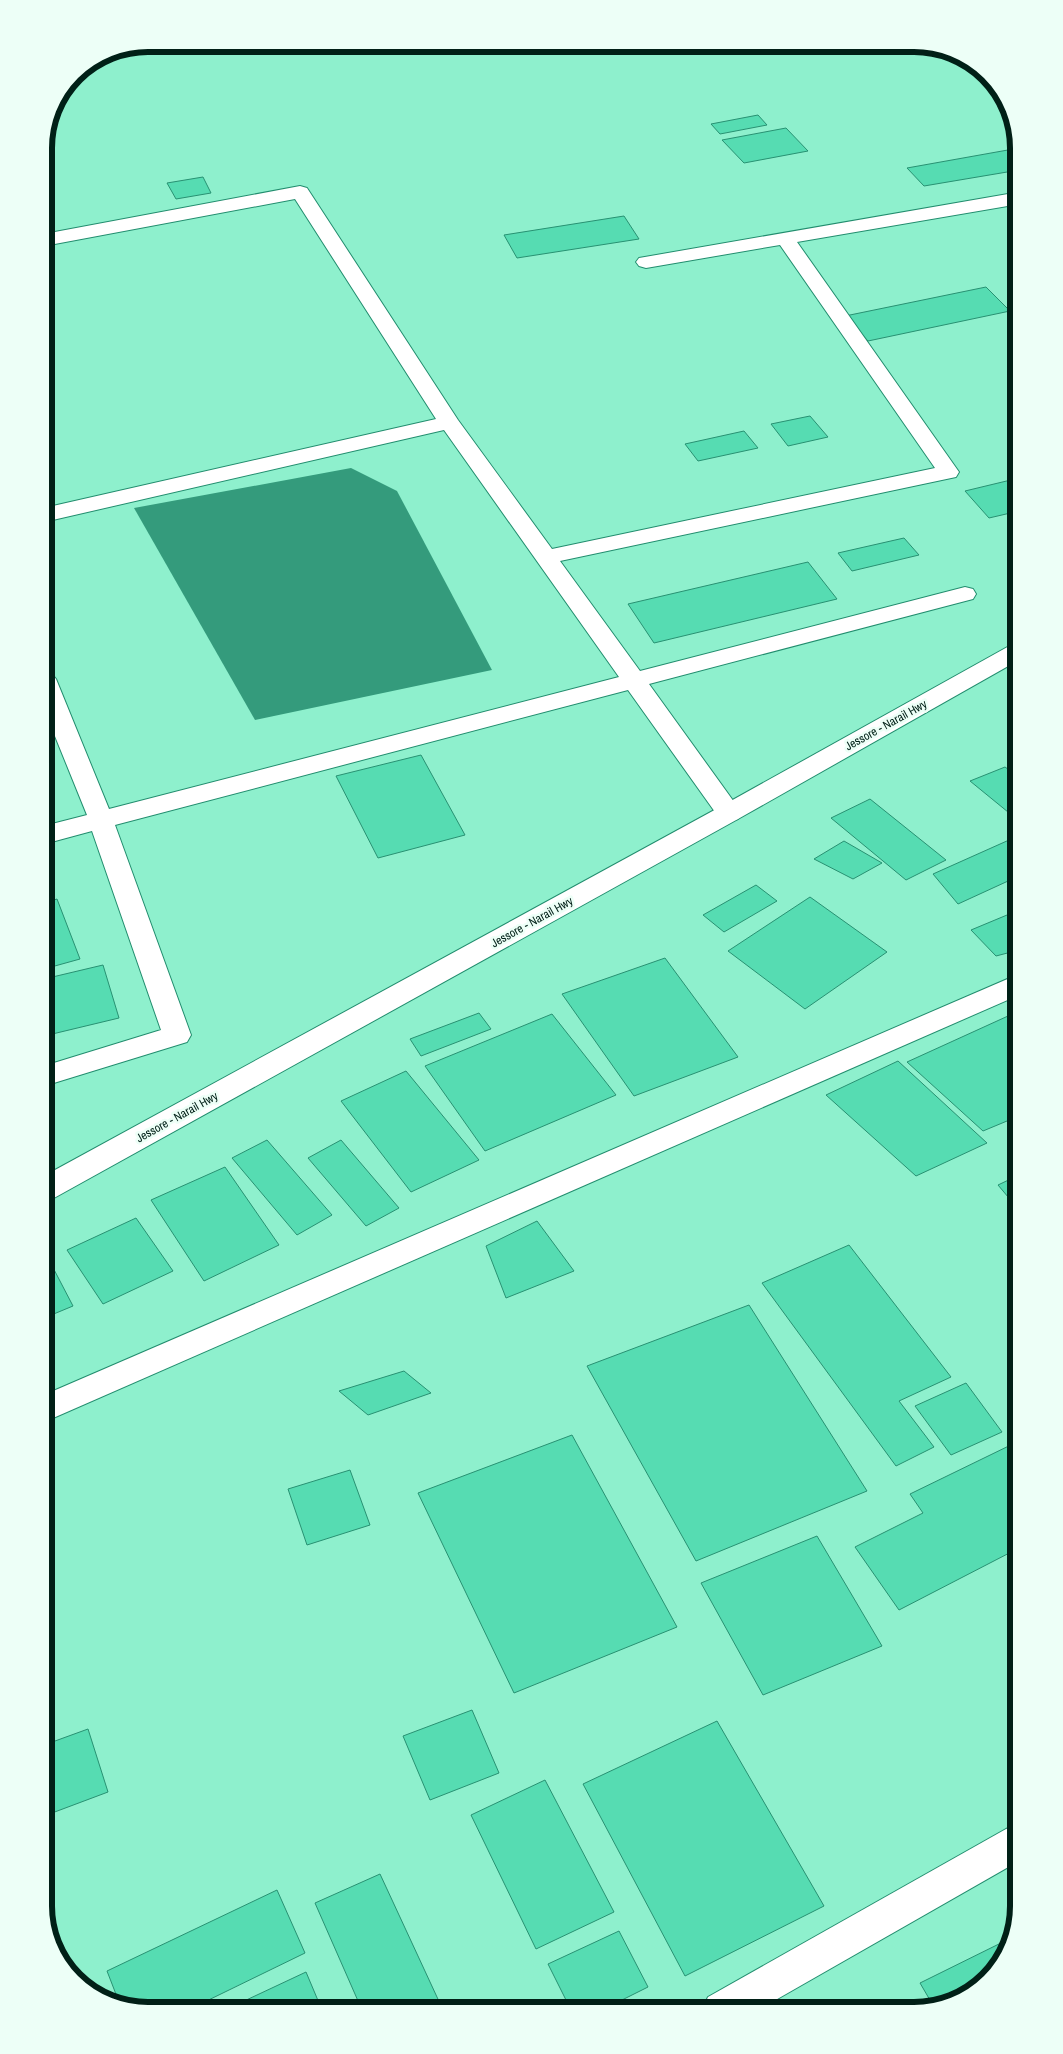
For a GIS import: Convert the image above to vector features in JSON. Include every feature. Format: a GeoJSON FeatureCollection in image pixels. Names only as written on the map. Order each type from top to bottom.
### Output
{"type":"FeatureCollection","features":[{"type":"Feature","properties":{"kind":"main road"},"geometry":{"type":"LineString","coordinates":[[53,238],[300,192],[449,422],[729,813]]}},
{"type":"Feature","properties":{"kind":"main road"},"geometry":{"type":"LineString","coordinates":[[646,262],[1010,200]]}},
{"type":"Feature","properties":{"kind":"main road"},"geometry":{"type":"LineString","coordinates":[[546,557],[948,472],[785,238]]}},
{"type":"Feature","properties":{"kind":"main road"},"geometry":{"type":"LineString","coordinates":[[53,513],[449,422]]}},
{"type":"Feature","properties":{"kind":"main road"},"geometry":{"type":"LineString","coordinates":[[53,833],[965,594]]}},
{"type":"Feature","properties":{"kind":"main road","name":"Jessore - Narail Hwy"},"geometry":{"type":"LineString","coordinates":[[52,1185],[729,813],[1010,655]]}},
{"type":"Feature","properties":{"kind":"main road"},"geometry":{"type":"LineString","coordinates":[[52,1073],[177,1035],[101,820],[53,700]]}},
{"type":"Feature","properties":{"kind":"main road"},"geometry":{"type":"LineString","coordinates":[[52,1405],[1010,988]]}},
{"type":"Feature","properties":{"kind":"main road"},"geometry":{"type":"LineString","coordinates":[[736,2002],[1010,1847]]}},
{"type":"Feature","properties":{"kind":"shaded area"},"geometry":{"type":"Polygon","coordinates":[[[351,468],[397,491],[492,670],[255,720],[134,508],[351,468]]]}},
{"type":"Feature","properties":{"kind":"building"},"geometry":{"type":"Polygon","coordinates":[[[758,115],[767,125],[720,134],[711,124],[758,115]]]}},
{"type":"Feature","properties":{"kind":"building"},"geometry":{"type":"Polygon","coordinates":[[[786,128],[808,151],[744,163],[722,140],[786,128]]]}},
{"type":"Feature","properties":{"kind":"building"},"geometry":{"type":"Polygon","coordinates":[[[1010,150],[1010,172],[924,186],[907,168],[1010,150]]]}},
{"type":"Feature","properties":{"kind":"building"},"geometry":{"type":"Polygon","coordinates":[[[203,177],[211,193],[176,199],[167,183],[203,177]]]}},
{"type":"Feature","properties":{"kind":"building"},"geometry":{"type":"Polygon","coordinates":[[[624,216],[639,239],[517,258],[504,235],[624,216]]]}},
{"type":"Feature","properties":{"kind":"building"},"geometry":{"type":"Polygon","coordinates":[[[986,287],[1010,311],[868,341],[845,316],[986,287]]]}},
{"type":"Feature","properties":{"kind":"building"},"geometry":{"type":"Polygon","coordinates":[[[810,416],[828,437],[788,446],[771,424],[810,416]]]}},
{"type":"Feature","properties":{"kind":"building"},"geometry":{"type":"Polygon","coordinates":[[[744,431],[758,448],[698,461],[685,444],[744,431]]]}},
{"type":"Feature","properties":{"kind":"building"},"geometry":{"type":"Polygon","coordinates":[[[1010,480],[1010,513],[989,518],[965,491],[1010,480]]]}},
{"type":"Feature","properties":{"kind":"building"},"geometry":{"type":"Polygon","coordinates":[[[904,538],[919,555],[852,571],[838,553],[904,538]]]}},
{"type":"Feature","properties":{"kind":"building"},"geometry":{"type":"Polygon","coordinates":[[[808,562],[837,599],[654,643],[628,604],[808,562]]]}},
{"type":"Feature","properties":{"kind":"building"},"geometry":{"type":"Polygon","coordinates":[[[421,755],[465,835],[378,858],[336,776],[421,755]]]}},
{"type":"Feature","properties":{"kind":"building"},"geometry":{"type":"Polygon","coordinates":[[[1005,767],[1010,771],[1010,814],[970,781],[1005,767]]]}},
{"type":"Feature","properties":{"kind":"building"},"geometry":{"type":"Polygon","coordinates":[[[870,799],[946,860],[906,880],[831,818],[870,799]]]}},
{"type":"Feature","properties":{"kind":"building"},"geometry":{"type":"Polygon","coordinates":[[[1010,840],[1010,880],[958,904],[933,874],[1010,840]]]}},
{"type":"Feature","properties":{"kind":"building"},"geometry":{"type":"Polygon","coordinates":[[[844,841],[882,863],[853,879],[814,859],[844,841]]]}},
{"type":"Feature","properties":{"kind":"building"},"geometry":{"type":"Polygon","coordinates":[[[756,885],[777,901],[724,932],[703,915],[756,885]]]}},
{"type":"Feature","properties":{"kind":"building"},"geometry":{"type":"Polygon","coordinates":[[[810,897],[887,952],[805,1009],[728,951],[810,897]]]}},
{"type":"Feature","properties":{"kind":"building"},"geometry":{"type":"Polygon","coordinates":[[[57,899],[80,959],[53,967],[53,900],[57,899]]]}},
{"type":"Feature","properties":{"kind":"building"},"geometry":{"type":"Polygon","coordinates":[[[1007,915],[1010,918],[1010,952],[996,956],[971,930],[1007,915]]]}},
{"type":"Feature","properties":{"kind":"building"},"geometry":{"type":"Polygon","coordinates":[[[665,958],[738,1057],[634,1096],[562,994],[665,958]]]}},
{"type":"Feature","properties":{"kind":"building"},"geometry":{"type":"Polygon","coordinates":[[[103,965],[119,1018],[52,1034],[53,977],[103,965]]]}},
{"type":"Feature","properties":{"kind":"building"},"geometry":{"type":"Polygon","coordinates":[[[479,1013],[491,1029],[421,1056],[410,1039],[479,1013]]]}},
{"type":"Feature","properties":{"kind":"building"},"geometry":{"type":"Polygon","coordinates":[[[552,1014],[616,1095],[485,1151],[425,1066],[552,1014]]]}},
{"type":"Feature","properties":{"kind":"building"},"geometry":{"type":"Polygon","coordinates":[[[1010,1015],[1010,1120],[983,1131],[907,1062],[1010,1015]]]}},
{"type":"Feature","properties":{"kind":"building"},"geometry":{"type":"Polygon","coordinates":[[[898,1061],[987,1143],[916,1176],[826,1095],[898,1061]]]}},
{"type":"Feature","properties":{"kind":"building"},"geometry":{"type":"Polygon","coordinates":[[[406,1071],[479,1160],[411,1192],[341,1101],[406,1071]]]}},
{"type":"Feature","properties":{"kind":"building"},"geometry":{"type":"Polygon","coordinates":[[[267,1140],[332,1215],[297,1235],[232,1158],[267,1140]]]}},
{"type":"Feature","properties":{"kind":"building"},"geometry":{"type":"Polygon","coordinates":[[[341,1140],[399,1208],[366,1226],[308,1158],[341,1140]]]}},
{"type":"Feature","properties":{"kind":"building"},"geometry":{"type":"Polygon","coordinates":[[[225,1167],[279,1245],[204,1281],[151,1200],[225,1167]]]}},
{"type":"Feature","properties":{"kind":"building"},"geometry":{"type":"Polygon","coordinates":[[[1010,1179],[1010,1199],[998,1185],[1010,1179]]]}},
{"type":"Feature","properties":{"kind":"building"},"geometry":{"type":"Polygon","coordinates":[[[136,1218],[173,1271],[103,1304],[67,1250],[136,1218]]]}},
{"type":"Feature","properties":{"kind":"building"},"geometry":{"type":"Polygon","coordinates":[[[537,1221],[574,1271],[506,1298],[486,1246],[537,1221]]]}},
{"type":"Feature","properties":{"kind":"building"},"geometry":{"type":"Polygon","coordinates":[[[849,1245],[951,1377],[899,1401],[934,1447],[896,1466],[762,1283],[849,1245]]]}},
{"type":"Feature","properties":{"kind":"building"},"geometry":{"type":"Polygon","coordinates":[[[52,1266],[73,1306],[52,1315],[52,1266]]]}},
{"type":"Feature","properties":{"kind":"building"},"geometry":{"type":"Polygon","coordinates":[[[749,1305],[867,1491],[696,1561],[587,1366],[749,1305]]]}},
{"type":"Feature","properties":{"kind":"building"},"geometry":{"type":"Polygon","coordinates":[[[404,1371],[431,1393],[368,1415],[339,1391],[404,1371]]]}},
{"type":"Feature","properties":{"kind":"building"},"geometry":{"type":"Polygon","coordinates":[[[966,1383],[1002,1432],[951,1455],[915,1406],[966,1383]]]}},
{"type":"Feature","properties":{"kind":"building"},"geometry":{"type":"Polygon","coordinates":[[[572,1435],[677,1627],[514,1693],[418,1493],[572,1435]]]}},
{"type":"Feature","properties":{"kind":"building"},"geometry":{"type":"Polygon","coordinates":[[[1010,1445],[1010,1553],[899,1610],[855,1547],[923,1513],[910,1494],[1010,1445]]]}},
{"type":"Feature","properties":{"kind":"building"},"geometry":{"type":"Polygon","coordinates":[[[350,1470],[370,1525],[307,1545],[288,1489],[350,1470]]]}},
{"type":"Feature","properties":{"kind":"building"},"geometry":{"type":"Polygon","coordinates":[[[817,1536],[882,1646],[763,1695],[701,1583],[817,1536]]]}},
{"type":"Feature","properties":{"kind":"building"},"geometry":{"type":"Polygon","coordinates":[[[472,1710],[499,1773],[430,1800],[403,1736],[472,1710]]]}},
{"type":"Feature","properties":{"kind":"building"},"geometry":{"type":"Polygon","coordinates":[[[717,1721],[824,1906],[685,1976],[583,1784],[717,1721]]]}},
{"type":"Feature","properties":{"kind":"building"},"geometry":{"type":"Polygon","coordinates":[[[88,1729],[108,1792],[52,1813],[52,1742],[88,1729]]]}},
{"type":"Feature","properties":{"kind":"building"},"geometry":{"type":"Polygon","coordinates":[[[545,1780],[614,1912],[536,1949],[471,1815],[545,1780]]]}},
{"type":"Feature","properties":{"kind":"building"},"geometry":{"type":"Polygon","coordinates":[[[380,1874],[439,2001],[358,2001],[315,1903],[380,1874]]]}},
{"type":"Feature","properties":{"kind":"building"},"geometry":{"type":"Polygon","coordinates":[[[277,1890],[305,1953],[206,2001],[130,2000],[116,1995],[107,1971],[277,1890]]]}},
{"type":"Feature","properties":{"kind":"building"},"geometry":{"type":"Polygon","coordinates":[[[619,1931],[648,1987],[619,2002],[567,2002],[548,1964],[619,1931]]]}},
{"type":"Feature","properties":{"kind":"building"},"geometry":{"type":"Polygon","coordinates":[[[1003,1942],[987,1969],[963,1989],[930,2000],[920,1983],[1003,1942]]]}},
{"type":"Feature","properties":{"kind":"building"},"geometry":{"type":"Polygon","coordinates":[[[306,1972],[318,2001],[244,2001],[306,1972]]]}}]}
